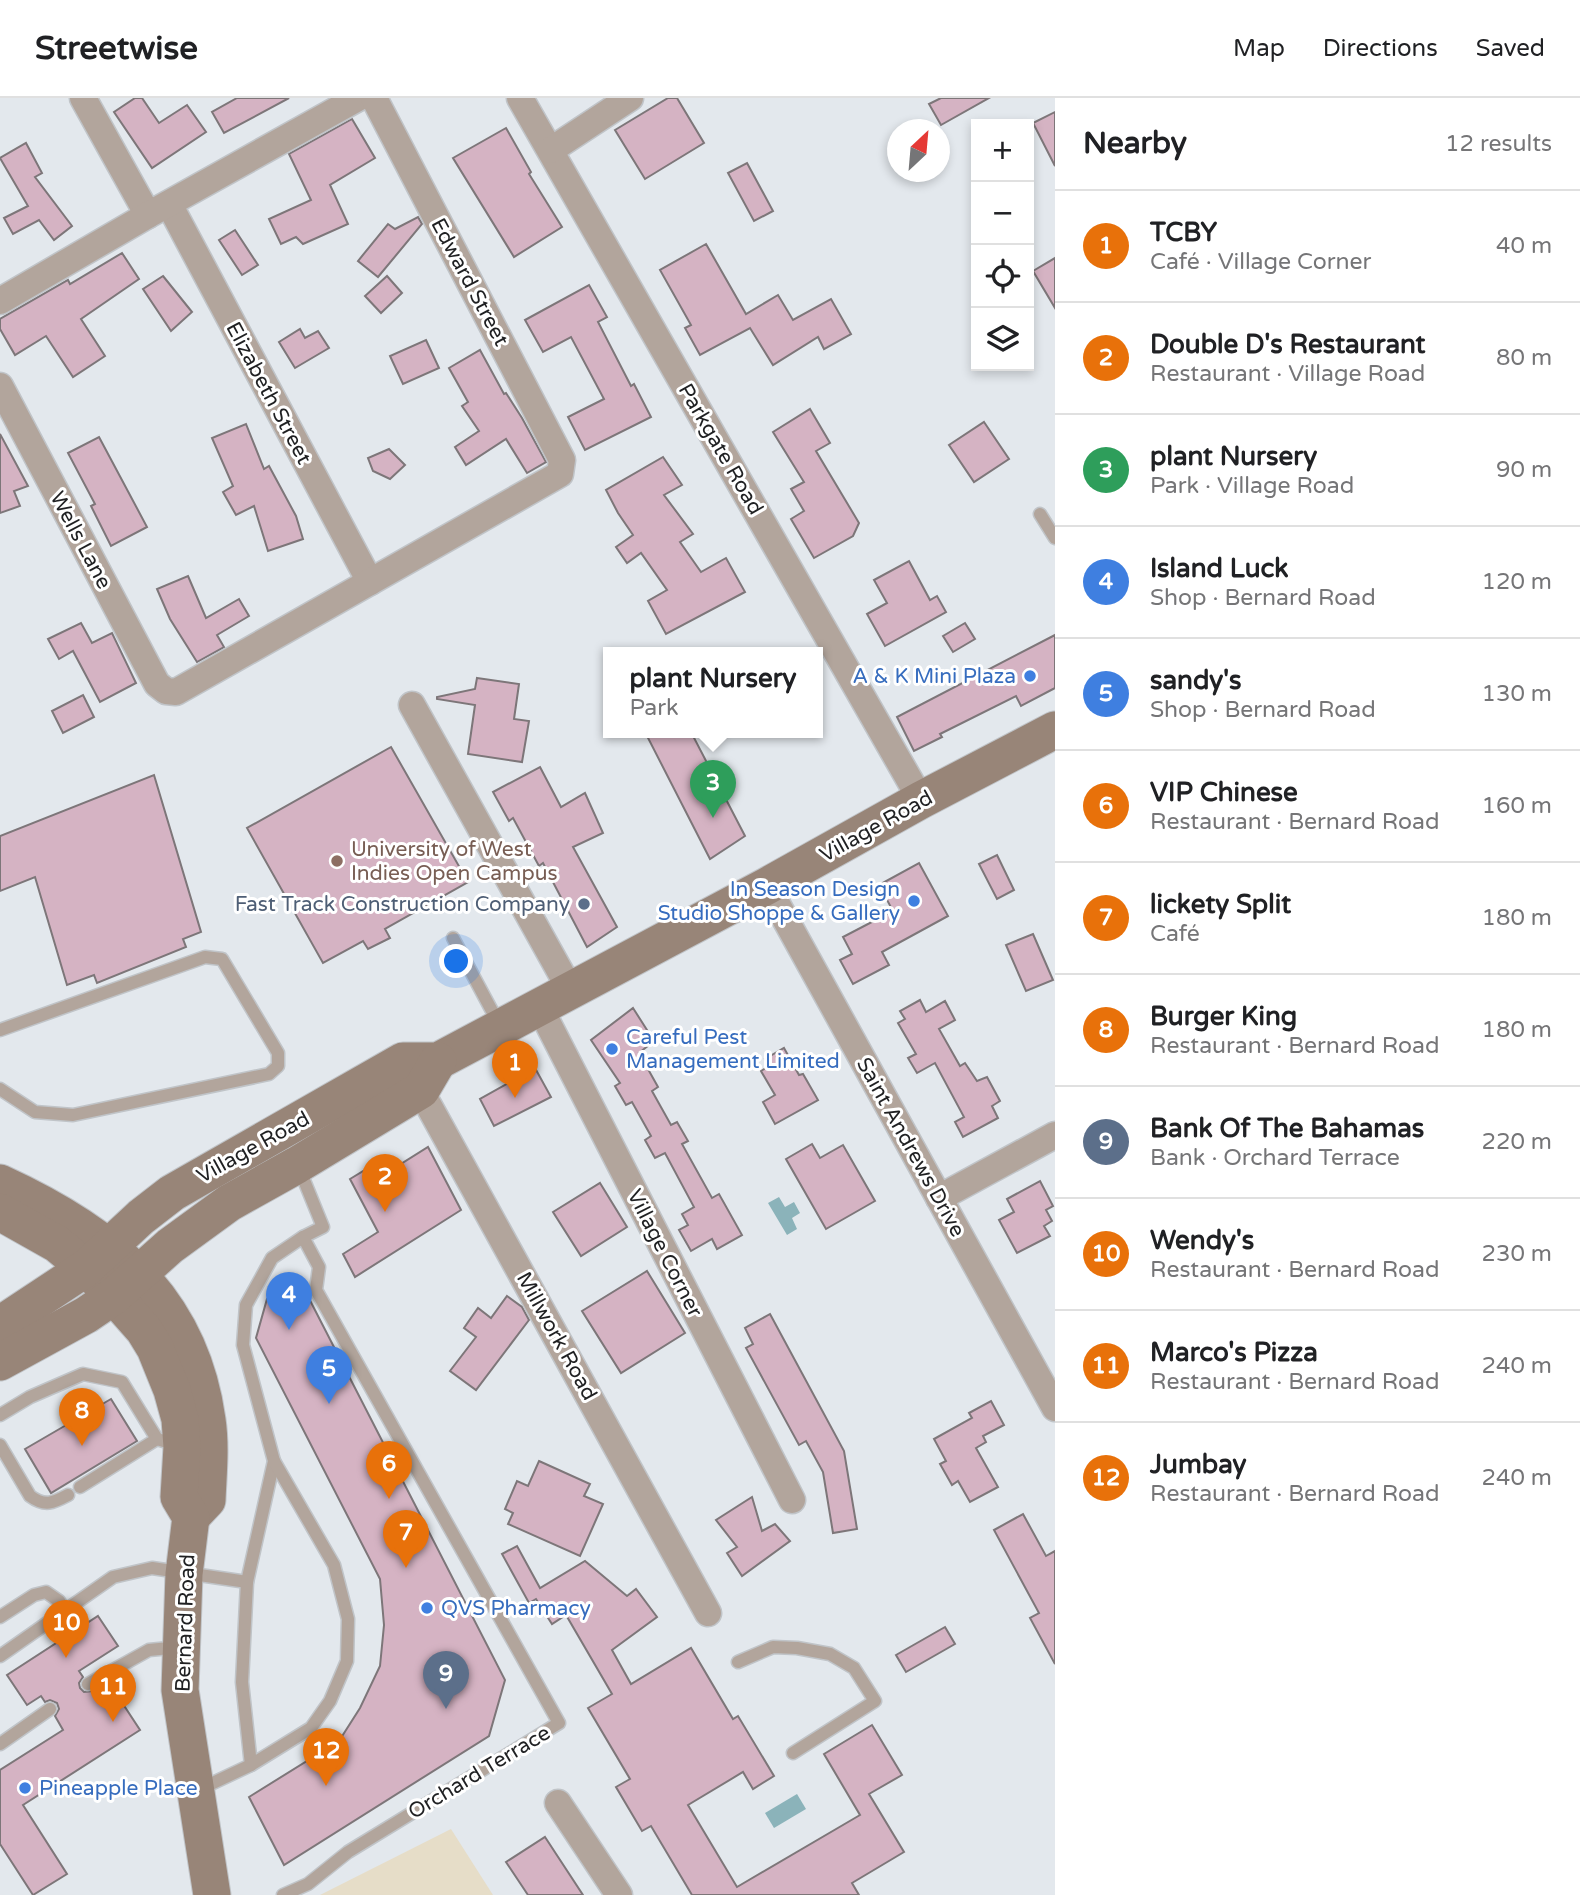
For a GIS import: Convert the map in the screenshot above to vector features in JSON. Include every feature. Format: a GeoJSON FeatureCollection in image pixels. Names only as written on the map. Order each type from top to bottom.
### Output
{"type":"FeatureCollection","features":[{"type":"Feature","properties":{"kind":"main road","name":"Village Road"},"geometry":{"type":"LineString","coordinates":[[0,1325],[98,1258],[172,1193],[421,1071],[1055,730]]}},
{"type":"Feature","properties":{"kind":"main road","name":"Village Road"},"geometry":{"type":"LineString","coordinates":[[0,1362],[86,1315],[127,1285],[208,1217],[297,1165],[421,1071]]}},
{"type":"Feature","properties":{"kind":"main road"},"geometry":{"type":"LineString","coordinates":[[0,1183],[74,1221],[98,1258],[127,1285]]}},
{"type":"Feature","properties":{"kind":"main road"},"geometry":{"type":"LineString","coordinates":[[0,1212],[57,1244],[98,1258]]}},
{"type":"Feature","properties":{"kind":"main road","name":"Bernard Road"},"geometry":{"type":"LineString","coordinates":[[127,1285],[144,1330],[155,1348],[172,1390],[180,1419],[170,1443],[179,1497],[191,1517]]}},
{"type":"Feature","properties":{"kind":"main road","name":"Bernard Road"},"geometry":{"type":"LineString","coordinates":[[127,1285],[168,1310],[196,1375],[207,1420],[210,1451],[207,1500],[191,1517],[184,1574],[180,1690],[212,1895]]}},
{"type":"Feature","properties":{"kind":"street","name":"Elizabeth Street"},"geometry":{"type":"LineString","coordinates":[[83,98],[158,210],[370,582]]}},
{"type":"Feature","properties":{"kind":"street"},"geometry":{"type":"LineString","coordinates":[[0,301],[158,210],[325,106],[358,98]]}},
{"type":"Feature","properties":{"kind":"street","name":"Edward Street"},"geometry":{"type":"LineString","coordinates":[[370,582],[560,474],[563,467],[562,460],[373,98]]}},
{"type":"Feature","properties":{"kind":"street","name":"Parkgate Road"},"geometry":{"type":"LineString","coordinates":[[520,98],[921,800]]}},
{"type":"Feature","properties":{"kind":"street"},"geometry":{"type":"LineString","coordinates":[[551,150],[630,98]]}},
{"type":"Feature","properties":{"kind":"street","name":"Wells Lane"},"geometry":{"type":"LineString","coordinates":[[0,386],[157,684],[166,691],[176,692],[370,582]]}},
{"type":"Feature","properties":{"kind":"street","name":"Village Corner"},"geometry":{"type":"LineString","coordinates":[[412,705],[555,999],[792,1500]]}},
{"type":"Feature","properties":{"kind":"street","name":"Saint Andrews Drive"},"geometry":{"type":"LineString","coordinates":[[767,886],[1055,1408]]}},
{"type":"Feature","properties":{"kind":"street","name":"Millwork Road"},"geometry":{"type":"LineString","coordinates":[[421,1071],[708,1613]]}},
{"type":"Feature","properties":{"kind":"street"},"geometry":{"type":"LineString","coordinates":[[939,1198],[1055,1135]]}},
{"type":"Feature","properties":{"kind":"street"},"geometry":{"type":"LineString","coordinates":[[558,1803],[619,1895]]}},
{"type":"Feature","properties":{"kind":"lane"},"geometry":{"type":"LineString","coordinates":[[1040,514],[1055,538]]}},
{"type":"Feature","properties":{"kind":"lane"},"geometry":{"type":"LineString","coordinates":[[453,938],[500,1027]]}},
{"type":"Feature","properties":{"kind":"lane"},"geometry":{"type":"LineString","coordinates":[[0,1030],[205,957],[212,957],[222,959],[278,1053],[278,1066],[269,1074],[73,1115],[36,1112],[0,1089]]}},
{"type":"Feature","properties":{"kind":"lane"},"geometry":{"type":"LineString","coordinates":[[196,1791],[251,1765],[311,1728],[330,1701],[347,1661],[348,1619],[334,1565],[274,1461],[243,1345],[247,1305],[272,1258],[323,1227],[297,1165]]}},
{"type":"Feature","properties":{"kind":"lane","name":"Orchard Terrace"},"geometry":{"type":"LineString","coordinates":[[283,1895],[307,1884],[348,1852],[559,1723],[316,1290],[319,1267],[303,1237]]}},
{"type":"Feature","properties":{"kind":"lane"},"geometry":{"type":"LineString","coordinates":[[0,1415],[30,1397],[83,1374],[122,1382],[170,1443],[80,1487]]}},
{"type":"Feature","properties":{"kind":"lane"},"geometry":{"type":"LineString","coordinates":[[0,1445],[30,1496],[46,1504],[68,1495]]}},
{"type":"Feature","properties":{"kind":"lane"},"geometry":{"type":"LineString","coordinates":[[251,1765],[242,1682],[247,1582],[274,1461]]}},
{"type":"Feature","properties":{"kind":"lane"},"geometry":{"type":"LineString","coordinates":[[0,1657],[113,1577],[152,1569],[247,1582]]}},
{"type":"Feature","properties":{"kind":"lane"},"geometry":{"type":"LineString","coordinates":[[0,1617],[34,1595],[46,1592],[59,1601],[66,1612]]}},
{"type":"Feature","properties":{"kind":"lane"},"geometry":{"type":"LineString","coordinates":[[88,1684],[149,1650],[182,1647]]}},
{"type":"Feature","properties":{"kind":"lane"},"geometry":{"type":"LineString","coordinates":[[738,1662],[773,1647],[830,1654],[854,1668],[875,1701],[793,1753]]}},
{"type":"Feature","properties":{"kind":"lane"},"geometry":{"type":"LineString","coordinates":[[0,1744],[50,1709]]}},
{"type":"Feature","properties":{"kind":"shaded area"},"geometry":{"type":"Polygon","coordinates":[[[451,1829],[493,1895],[320,1895],[451,1829]]]}},
{"type":"Feature","properties":{"kind":"water"},"geometry":{"type":"Polygon","coordinates":[[[779,1197],[785,1207],[794,1202],[800,1213],[792,1218],[797,1229],[787,1235],[768,1203],[779,1197]]]}},
{"type":"Feature","properties":{"kind":"water"},"geometry":{"type":"Polygon","coordinates":[[[797,1794],[806,1809],[774,1828],[765,1813],[797,1794]]]}},
{"type":"Feature","properties":{"kind":"building"},"geometry":{"type":"Polygon","coordinates":[[[135,98],[142,98],[159,123],[187,105],[206,132],[152,168],[114,112],[135,98]]]}},
{"type":"Feature","properties":{"kind":"building"},"geometry":{"type":"Polygon","coordinates":[[[237,98],[289,98],[224,133],[212,112],[237,98]]]}},
{"type":"Feature","properties":{"kind":"building"},"geometry":{"type":"Polygon","coordinates":[[[668,98],[677,98],[704,143],[645,179],[615,130],[668,98]]]}},
{"type":"Feature","properties":{"kind":"building"},"geometry":{"type":"Polygon","coordinates":[[[941,98],[989,98],[950,120],[938,119],[929,104],[941,98]]]}},
{"type":"Feature","properties":{"kind":"building"},"geometry":{"type":"Polygon","coordinates":[[[1055,112],[1055,166],[1034,125],[1055,112]]]}},
{"type":"Feature","properties":{"kind":"building"},"geometry":{"type":"Polygon","coordinates":[[[352,119],[375,158],[330,185],[348,224],[303,244],[296,237],[281,244],[269,219],[311,200],[289,154],[352,119]]]}},
{"type":"Feature","properties":{"kind":"building"},"geometry":{"type":"Polygon","coordinates":[[[506,128],[531,172],[529,174],[562,227],[514,257],[453,158],[506,128]]]}},
{"type":"Feature","properties":{"kind":"building"},"geometry":{"type":"Polygon","coordinates":[[[26,143],[42,173],[35,177],[72,226],[54,240],[39,220],[13,234],[4,218],[28,206],[0,158],[26,143]]]}},
{"type":"Feature","properties":{"kind":"building"},"geometry":{"type":"Polygon","coordinates":[[[747,163],[773,211],[754,221],[728,173],[747,163]]]}},
{"type":"Feature","properties":{"kind":"building"},"geometry":{"type":"Polygon","coordinates":[[[418,217],[422,224],[378,277],[358,261],[388,224],[395,229],[418,217]]]}},
{"type":"Feature","properties":{"kind":"building"},"geometry":{"type":"Polygon","coordinates":[[[235,230],[258,265],[242,275],[219,240],[235,230]]]}},
{"type":"Feature","properties":{"kind":"building"},"geometry":{"type":"Polygon","coordinates":[[[706,244],[746,314],[778,295],[793,320],[831,299],[851,334],[824,349],[818,337],[773,365],[750,328],[700,355],[685,328],[691,325],[660,270],[706,244]]]}},
{"type":"Feature","properties":{"kind":"building"},"geometry":{"type":"Polygon","coordinates":[[[122,253],[139,279],[81,319],[105,356],[73,377],[46,336],[15,355],[0,329],[0,319],[68,280],[70,284],[122,253]]]}},
{"type":"Feature","properties":{"kind":"building"},"geometry":{"type":"Polygon","coordinates":[[[1055,258],[1055,308],[1034,273],[1055,258]]]}},
{"type":"Feature","properties":{"kind":"building"},"geometry":{"type":"Polygon","coordinates":[[[163,276],[192,312],[171,331],[143,289],[163,276]]]}},
{"type":"Feature","properties":{"kind":"building"},"geometry":{"type":"Polygon","coordinates":[[[387,276],[402,293],[381,313],[365,296],[387,276]]]}},
{"type":"Feature","properties":{"kind":"building"},"geometry":{"type":"Polygon","coordinates":[[[589,285],[607,317],[598,322],[631,386],[634,384],[651,417],[585,450],[568,417],[604,399],[571,337],[543,352],[525,320],[589,285]]]}},
{"type":"Feature","properties":{"kind":"building"},"geometry":{"type":"Polygon","coordinates":[[[300,329],[305,338],[318,331],[329,348],[295,368],[279,342],[300,329]]]}},
{"type":"Feature","properties":{"kind":"building"},"geometry":{"type":"Polygon","coordinates":[[[426,340],[439,368],[403,384],[390,356],[426,340]]]}},
{"type":"Feature","properties":{"kind":"building"},"geometry":{"type":"Polygon","coordinates":[[[480,350],[546,462],[527,473],[506,439],[466,465],[455,447],[479,431],[462,406],[468,402],[449,368],[480,350]]]}},
{"type":"Feature","properties":{"kind":"building"},"geometry":{"type":"Polygon","coordinates":[[[810,409],[830,443],[816,451],[859,523],[853,536],[814,558],[791,519],[804,511],[791,489],[804,482],[773,432],[810,409]]]}},
{"type":"Feature","properties":{"kind":"building"},"geometry":{"type":"Polygon","coordinates":[[[984,422],[1009,459],[974,482],[949,445],[984,422]]]}},
{"type":"Feature","properties":{"kind":"building"},"geometry":{"type":"Polygon","coordinates":[[[246,424],[264,469],[269,466],[296,516],[303,539],[268,551],[254,506],[236,515],[223,492],[233,486],[212,438],[246,424]]]}},
{"type":"Feature","properties":{"kind":"building"},"geometry":{"type":"Polygon","coordinates":[[[0,434],[28,486],[14,491],[20,506],[0,513],[0,434]]]}},
{"type":"Feature","properties":{"kind":"building"},"geometry":{"type":"Polygon","coordinates":[[[99,437],[147,527],[111,546],[91,506],[95,504],[68,453],[99,437]]]}},
{"type":"Feature","properties":{"kind":"building"},"geometry":{"type":"Polygon","coordinates":[[[389,449],[405,465],[390,479],[373,471],[368,458],[389,449]]]}},
{"type":"Feature","properties":{"kind":"building"},"geometry":{"type":"Polygon","coordinates":[[[663,457],[682,485],[664,495],[693,534],[680,542],[701,572],[726,558],[745,592],[666,634],[648,601],[667,590],[641,553],[627,563],[616,547],[633,535],[606,490],[663,457]]]}},
{"type":"Feature","properties":{"kind":"building"},"geometry":{"type":"Polygon","coordinates":[[[909,561],[930,600],[937,596],[946,612],[885,646],[867,614],[887,603],[874,580],[909,561]]]}},
{"type":"Feature","properties":{"kind":"building"},"geometry":{"type":"Polygon","coordinates":[[[188,576],[206,618],[239,599],[249,616],[217,635],[224,647],[197,662],[170,619],[157,589],[188,576]]]}},
{"type":"Feature","properties":{"kind":"building"},"geometry":{"type":"Polygon","coordinates":[[[81,623],[92,643],[112,633],[136,683],[100,702],[73,651],[59,659],[48,639],[81,623]]]}},
{"type":"Feature","properties":{"kind":"building"},"geometry":{"type":"Polygon","coordinates":[[[965,623],[975,639],[953,652],[943,636],[965,623]]]}},
{"type":"Feature","properties":{"kind":"building"},"geometry":{"type":"Polygon","coordinates":[[[1055,635],[1055,688],[1021,706],[1016,696],[940,734],[942,737],[914,751],[897,717],[1055,635]]]}},
{"type":"Feature","properties":{"kind":"building"},"geometry":{"type":"Polygon","coordinates":[[[477,678],[519,684],[514,719],[529,721],[522,762],[468,754],[475,705],[437,699],[475,689],[477,678]]]}},
{"type":"Feature","properties":{"kind":"building"},"geometry":{"type":"Polygon","coordinates":[[[83,695],[94,717],[63,733],[52,711],[83,695]]]}},
{"type":"Feature","properties":{"kind":"building"},"geometry":{"type":"Polygon","coordinates":[[[648,738],[694,738],[745,836],[710,859],[648,738]]]}},
{"type":"Feature","properties":{"kind":"building"},"geometry":{"type":"Polygon","coordinates":[[[391,747],[468,882],[385,929],[390,938],[368,949],[363,941],[323,963],[247,828],[391,747]]]}},
{"type":"Feature","properties":{"kind":"building"},"geometry":{"type":"Polygon","coordinates":[[[540,767],[561,807],[585,793],[603,833],[573,847],[617,927],[587,947],[543,863],[539,866],[513,818],[509,821],[493,792],[540,767]]]}},
{"type":"Feature","properties":{"kind":"building"},"geometry":{"type":"Polygon","coordinates":[[[154,775],[201,932],[183,939],[186,947],[97,983],[94,975],[67,985],[35,877],[0,891],[0,836],[154,775]]]}},
{"type":"Feature","properties":{"kind":"building"},"geometry":{"type":"Polygon","coordinates":[[[997,855],[1014,890],[997,899],[979,864],[997,855]]]}},
{"type":"Feature","properties":{"kind":"building"},"geometry":{"type":"Polygon","coordinates":[[[919,863],[948,916],[882,952],[889,965],[853,984],[840,960],[852,954],[843,937],[893,911],[879,885],[919,863]]]}},
{"type":"Feature","properties":{"kind":"building"},"geometry":{"type":"Polygon","coordinates":[[[1033,934],[1053,980],[1026,991],[1006,945],[1033,934]]]}},
{"type":"Feature","properties":{"kind":"building"},"geometry":{"type":"Polygon","coordinates":[[[920,1000],[926,1012],[945,1001],[955,1020],[939,1029],[960,1066],[965,1063],[977,1081],[987,1077],[1000,1101],[992,1106],[998,1118],[963,1137],[955,1122],[964,1117],[935,1063],[917,1073],[908,1058],[916,1054],[898,1023],[905,1019],[900,1011],[920,1000]]]}},
{"type":"Feature","properties":{"kind":"building"},"geometry":{"type":"Polygon","coordinates":[[[633,1008],[654,1041],[639,1053],[658,1087],[652,1091],[671,1125],[677,1122],[688,1141],[682,1144],[712,1198],[719,1194],[742,1235],[717,1249],[712,1239],[691,1251],[679,1230],[688,1225],[682,1214],[694,1207],[665,1153],[655,1158],[645,1140],[651,1136],[632,1102],[626,1105],[615,1086],[620,1083],[591,1040],[633,1008]]]}},
{"type":"Feature","properties":{"kind":"building"},"geometry":{"type":"Polygon","coordinates":[[[784,1048],[799,1075],[803,1074],[818,1100],[775,1124],[763,1102],[775,1095],[761,1071],[769,1066],[765,1059],[784,1048]]]}},
{"type":"Feature","properties":{"kind":"building"},"geometry":{"type":"Polygon","coordinates":[[[535,1068],[551,1097],[494,1126],[480,1099],[535,1068]]]}},
{"type":"Feature","properties":{"kind":"building"},"geometry":{"type":"Polygon","coordinates":[[[812,1144],[820,1158],[843,1145],[875,1201],[826,1229],[786,1159],[812,1144]]]}},
{"type":"Feature","properties":{"kind":"building"},"geometry":{"type":"Polygon","coordinates":[[[428,1147],[461,1210],[355,1277],[343,1254],[378,1232],[350,1179],[365,1170],[372,1182],[428,1147]]]}},
{"type":"Feature","properties":{"kind":"building"},"geometry":{"type":"Polygon","coordinates":[[[1040,1181],[1053,1206],[1046,1210],[1052,1221],[1044,1226],[1050,1236],[1017,1253],[999,1220],[1014,1212],[1007,1199],[1040,1181]]]}},
{"type":"Feature","properties":{"kind":"building"},"geometry":{"type":"Polygon","coordinates":[[[600,1183],[627,1227],[581,1256],[553,1212],[600,1183]]]}},
{"type":"Feature","properties":{"kind":"building"},"geometry":{"type":"Polygon","coordinates":[[[647,1271],[685,1333],[621,1373],[582,1311],[647,1271]]]}},
{"type":"Feature","properties":{"kind":"building"},"geometry":{"type":"Polygon","coordinates":[[[299,1279],[505,1680],[489,1736],[284,1865],[249,1797],[339,1741],[360,1708],[380,1666],[384,1625],[380,1579],[256,1338],[267,1299],[299,1279]]]}},
{"type":"Feature","properties":{"kind":"building"},"geometry":{"type":"Polygon","coordinates":[[[507,1296],[522,1307],[529,1320],[476,1390],[450,1371],[476,1337],[464,1328],[478,1308],[491,1318],[507,1296]]]}},
{"type":"Feature","properties":{"kind":"building"},"geometry":{"type":"Polygon","coordinates":[[[770,1314],[844,1451],[857,1529],[833,1533],[823,1472],[806,1441],[799,1445],[746,1348],[753,1344],[745,1328],[770,1314]]]}},
{"type":"Feature","properties":{"kind":"building"},"geometry":{"type":"Polygon","coordinates":[[[111,1399],[137,1441],[51,1493],[25,1449],[111,1399]]]}},
{"type":"Feature","properties":{"kind":"building"},"geometry":{"type":"Polygon","coordinates":[[[991,1401],[1004,1425],[983,1436],[986,1442],[976,1448],[998,1487],[970,1502],[958,1481],[952,1485],[940,1464],[946,1461],[934,1439],[972,1418],[969,1413],[991,1401]]]}},
{"type":"Feature","properties":{"kind":"building"},"geometry":{"type":"Polygon","coordinates":[[[539,1461],[590,1484],[584,1496],[603,1504],[580,1556],[508,1524],[513,1513],[505,1509],[517,1481],[528,1486],[539,1461]]]}},
{"type":"Feature","properties":{"kind":"building"},"geometry":{"type":"Polygon","coordinates":[[[752,1497],[762,1531],[775,1524],[790,1541],[742,1576],[727,1553],[737,1547],[716,1520],[752,1497]]]}},
{"type":"Feature","properties":{"kind":"building"},"geometry":{"type":"Polygon","coordinates":[[[1023,1514],[1046,1556],[1055,1551],[1055,1664],[1030,1618],[1039,1613],[994,1530],[1023,1514]]]}},
{"type":"Feature","properties":{"kind":"building"},"geometry":{"type":"Polygon","coordinates":[[[517,1546],[540,1588],[585,1561],[627,1596],[636,1589],[657,1617],[612,1650],[631,1684],[691,1648],[733,1719],[738,1716],[774,1776],[753,1789],[743,1772],[688,1805],[737,1887],[860,1815],[824,1754],[872,1725],[902,1775],[869,1794],[904,1852],[852,1883],[859,1895],[692,1895],[651,1826],[642,1831],[616,1787],[630,1779],[588,1708],[612,1694],[566,1615],[552,1624],[536,1599],[529,1603],[502,1554],[517,1546]]]}},
{"type":"Feature","properties":{"kind":"building","name":"Pineapple Place"},"geometry":{"type":"Polygon","coordinates":[[[98,1616],[118,1646],[79,1671],[83,1677],[79,1683],[80,1688],[84,1692],[93,1691],[102,1705],[117,1695],[140,1730],[23,1805],[67,1874],[33,1895],[0,1844],[0,1770],[63,1730],[55,1716],[59,1709],[57,1703],[50,1700],[45,1702],[41,1696],[27,1705],[7,1675],[98,1616]]]}},
{"type":"Feature","properties":{"kind":"building"},"geometry":{"type":"Polygon","coordinates":[[[945,1627],[955,1644],[906,1672],[896,1655],[945,1627]]]}},
{"type":"Feature","properties":{"kind":"building"},"geometry":{"type":"Polygon","coordinates":[[[545,1837],[583,1895],[528,1895],[506,1862],[545,1837]]]}},
{"type":"Feature","properties":{"kind":"place","name":"A & K Mini Plaza"},"geometry":{"type":"Point","coordinates":[1030,676]}},
{"type":"Feature","properties":{"kind":"place","name":"plant Nursery"},"geometry":{"type":"Point","coordinates":[713,818]}},
{"type":"Feature","properties":{"kind":"place","name":"University of West Indies Open Campus"},"geometry":{"type":"Point","coordinates":[337,861]}},
{"type":"Feature","properties":{"kind":"place","name":"In Season Design Studio Shoppe & Gallery"},"geometry":{"type":"Point","coordinates":[914,901]}},
{"type":"Feature","properties":{"kind":"place","name":"Fast Track Construction Company"},"geometry":{"type":"Point","coordinates":[584,904]}},
{"type":"Feature","properties":{"kind":"place","name":"Careful Pest Management Limited"},"geometry":{"type":"Point","coordinates":[612,1049]}},
{"type":"Feature","properties":{"kind":"place","name":"TCBY"},"geometry":{"type":"Point","coordinates":[515,1098]}},
{"type":"Feature","properties":{"kind":"place","name":"Double D's Restaurant"},"geometry":{"type":"Point","coordinates":[385,1212]}},
{"type":"Feature","properties":{"kind":"place","name":"Island Luck"},"geometry":{"type":"Point","coordinates":[289,1330]}},
{"type":"Feature","properties":{"kind":"place","name":"sandy's"},"geometry":{"type":"Point","coordinates":[329,1404]}},
{"type":"Feature","properties":{"kind":"place","name":"Burger King"},"geometry":{"type":"Point","coordinates":[82,1446]}},
{"type":"Feature","properties":{"kind":"place","name":"VIP Chinese"},"geometry":{"type":"Point","coordinates":[389,1499]}},
{"type":"Feature","properties":{"kind":"place","name":"lickety Split"},"geometry":{"type":"Point","coordinates":[406,1568]}},
{"type":"Feature","properties":{"kind":"place","name":"QVS Pharmacy"},"geometry":{"type":"Point","coordinates":[427,1608]}},
{"type":"Feature","properties":{"kind":"place","name":"Wendy's"},"geometry":{"type":"Point","coordinates":[66,1658]}},
{"type":"Feature","properties":{"kind":"place","name":"Bank Of The Bahamas"},"geometry":{"type":"Point","coordinates":[446,1709]}},
{"type":"Feature","properties":{"kind":"place","name":"Marco's Pizza"},"geometry":{"type":"Point","coordinates":[113,1722]}},
{"type":"Feature","properties":{"kind":"place","name":"Jumbay"},"geometry":{"type":"Point","coordinates":[326,1786]}},
{"type":"Feature","properties":{"kind":"place","name":"Pineapple Place"},"geometry":{"type":"Point","coordinates":[25,1788]}}]}
